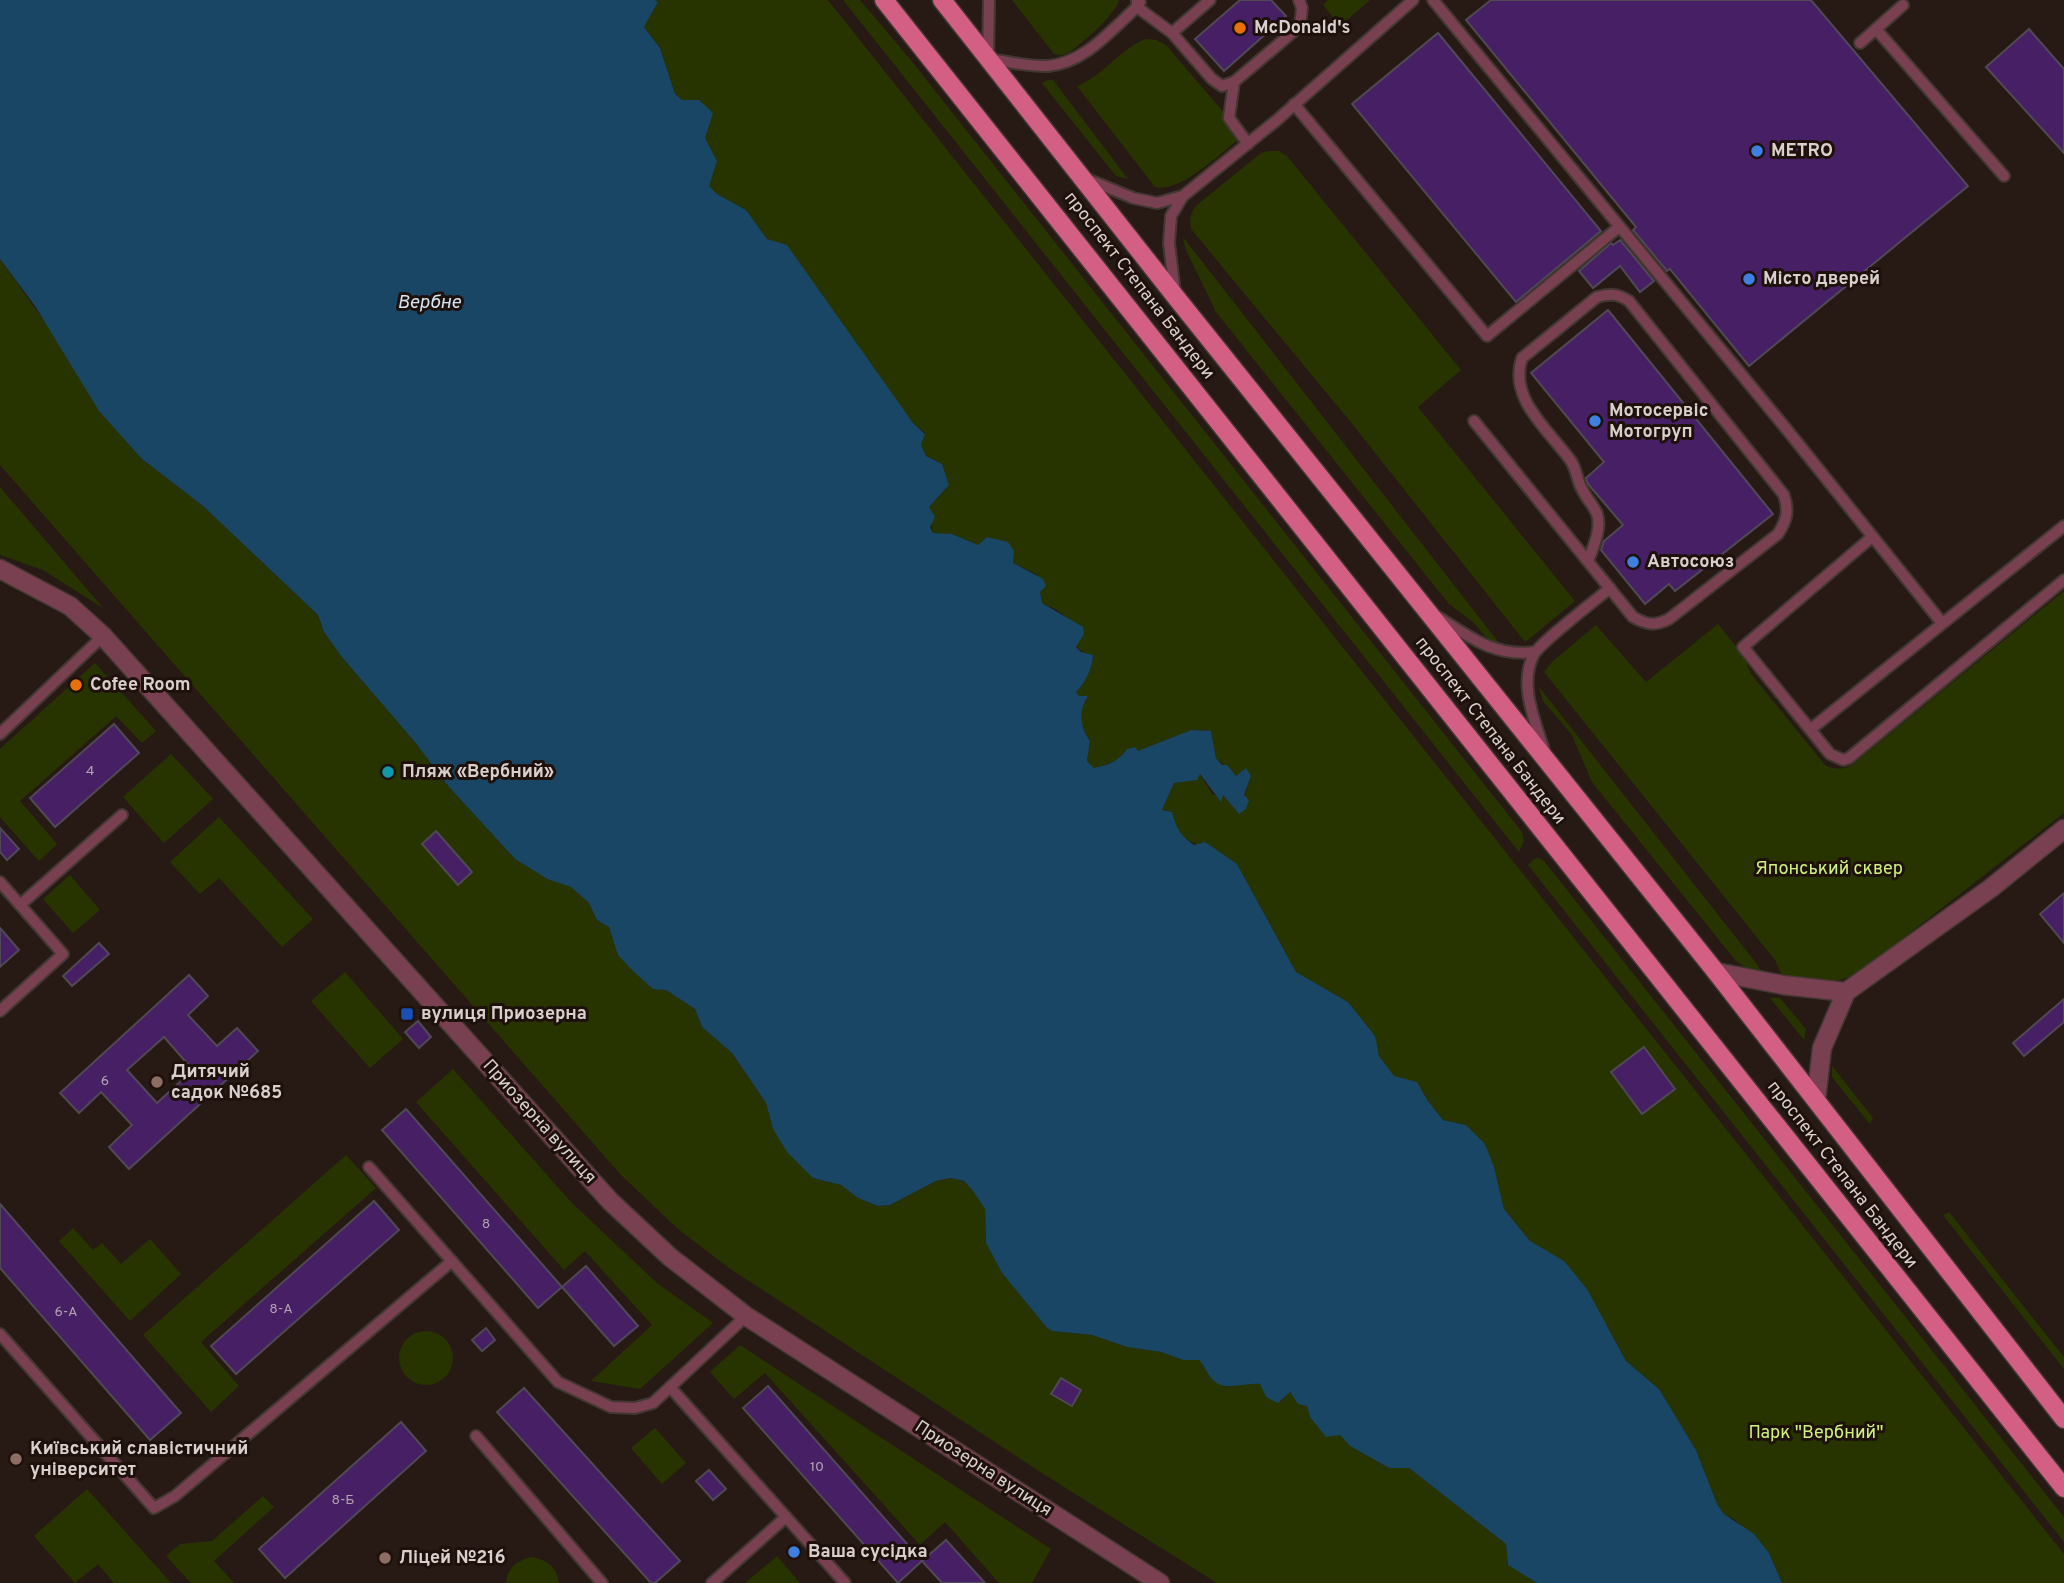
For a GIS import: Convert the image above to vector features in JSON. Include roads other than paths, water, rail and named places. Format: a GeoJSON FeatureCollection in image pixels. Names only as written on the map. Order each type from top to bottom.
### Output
{"type":"FeatureCollection","features":[{"type":"Feature","properties":{"kind":"main road","name":"проспект Степана Бандери"},"geometry":{"type":"LineString","coordinates":[[884,0],[2064,1488]]}},
{"type":"Feature","properties":{"kind":"main road","name":"проспект Степана Бандери"},"geometry":{"type":"LineString","coordinates":[[942,0],[1175,296],[1716,972],[2064,1419]]}},
{"type":"Feature","properties":{"kind":"street","name":"Приозерна вулиця"},"geometry":{"type":"LineString","coordinates":[[0,569],[71,606],[103,636],[610,1201],[670,1257],[746,1316],[1160,1583]]}},
{"type":"Feature","properties":{"kind":"street"},"geometry":{"type":"LineString","coordinates":[[1816,1100],[1822,1048],[1846,992],[1991,888],[2064,829]]}},
{"type":"Feature","properties":{"kind":"street"},"geometry":{"type":"LineString","coordinates":[[1716,972],[1783,985],[1846,992]]}},
{"type":"Feature","properties":{"kind":"lane"},"geometry":{"type":"LineString","coordinates":[[989,0],[988,59],[1048,66],[1072,60],[1086,53],[1139,2],[1172,33],[1212,79],[1222,86],[1234,82],[1300,26],[1303,8],[1299,0]]}},
{"type":"Feature","properties":{"kind":"lane"},"geometry":{"type":"LineString","coordinates":[[1172,33],[1210,0]]}},
{"type":"Feature","properties":{"kind":"lane"},"geometry":{"type":"LineString","coordinates":[[1175,296],[1168,243],[1171,216],[1183,196],[1248,144],[1413,0]]}},
{"type":"Feature","properties":{"kind":"lane"},"geometry":{"type":"LineString","coordinates":[[1433,0],[1788,431],[1942,623]]}},
{"type":"Feature","properties":{"kind":"lane"},"geometry":{"type":"LineString","coordinates":[[1860,43],[1903,5]]}},
{"type":"Feature","properties":{"kind":"lane"},"geometry":{"type":"LineString","coordinates":[[1876,29],[2004,176]]}},
{"type":"Feature","properties":{"kind":"lane"},"geometry":{"type":"LineString","coordinates":[[1234,82],[1229,118],[1248,144]]}},
{"type":"Feature","properties":{"kind":"lane"},"geometry":{"type":"LineString","coordinates":[[1294,104],[1487,336],[1619,227]]}},
{"type":"Feature","properties":{"kind":"lane"},"geometry":{"type":"LineString","coordinates":[[1080,176],[1133,198],[1160,203],[1183,196]]}},
{"type":"Feature","properties":{"kind":"lane"},"geometry":{"type":"LineString","coordinates":[[1474,421],[1633,617],[1643,623],[1657,625],[1669,619],[1778,534],[1786,522],[1788,507],[1784,495],[1629,301],[1620,295],[1607,294],[1597,297],[1522,358],[1518,369],[1524,401],[1573,464],[1581,489],[1598,515],[1597,534],[1588,561]]}},
{"type":"Feature","properties":{"kind":"lane"},"geometry":{"type":"LineString","coordinates":[[1811,729],[2064,526]]}},
{"type":"Feature","properties":{"kind":"lane"},"geometry":{"type":"LineString","coordinates":[[1872,537],[1744,647],[1830,754],[1843,760],[1849,758],[2064,580]]}},
{"type":"Feature","properties":{"kind":"lane"},"geometry":{"type":"LineString","coordinates":[[1547,759],[1531,708],[1527,684],[1534,652],[1610,588]]}},
{"type":"Feature","properties":{"kind":"lane"},"geometry":{"type":"LineString","coordinates":[[1427,610],[1485,647],[1500,651],[1534,652]]}},
{"type":"Feature","properties":{"kind":"lane"},"geometry":{"type":"LineString","coordinates":[[0,734],[103,636]]}},
{"type":"Feature","properties":{"kind":"lane"},"geometry":{"type":"LineString","coordinates":[[20,905],[121,815]]}},
{"type":"Feature","properties":{"kind":"lane"},"geometry":{"type":"LineString","coordinates":[[0,882],[63,954],[0,1011]]}},
{"type":"Feature","properties":{"kind":"lane"},"geometry":{"type":"LineString","coordinates":[[369,1167],[558,1381],[611,1407],[635,1408],[653,1403],[746,1316]]}},
{"type":"Feature","properties":{"kind":"lane"},"geometry":{"type":"LineString","coordinates":[[0,1334],[154,1508],[175,1496],[452,1261]]}},
{"type":"Feature","properties":{"kind":"lane"},"geometry":{"type":"LineString","coordinates":[[670,1387],[845,1583]]}},
{"type":"Feature","properties":{"kind":"lane"},"geometry":{"type":"LineString","coordinates":[[476,1436],[602,1583]]}},
{"type":"Feature","properties":{"kind":"lane"},"geometry":{"type":"LineString","coordinates":[[712,1583],[786,1517]]}},
{"type":"Feature","properties":{"kind":"water","name":"Вербне"},"geometry":{"type":"Polygon","coordinates":[[[0,0],[658,2],[644,27],[660,48],[675,94],[682,100],[699,100],[713,113],[705,138],[717,161],[709,186],[717,194],[746,210],[767,239],[787,245],[913,423],[925,434],[921,445],[926,456],[942,464],[949,485],[929,507],[935,517],[930,527],[933,533],[952,534],[978,545],[987,537],[1008,542],[1014,551],[1013,563],[1043,579],[1046,586],[1040,592],[1042,603],[1083,627],[1084,634],[1076,647],[1081,652],[1093,655],[1088,675],[1076,692],[1079,696],[1088,696],[1082,719],[1090,741],[1087,761],[1094,768],[1117,759],[1127,749],[1135,747],[1138,751],[1191,730],[1211,731],[1216,758],[1222,765],[1227,765],[1236,776],[1246,768],[1251,776],[1244,795],[1249,800],[1246,809],[1239,814],[1223,795],[1221,802],[1200,774],[1197,780],[1174,783],[1162,810],[1172,812],[1179,831],[1189,842],[1194,845],[1205,842],[1237,864],[1296,972],[1348,1002],[1375,1036],[1379,1056],[1394,1076],[1417,1082],[1443,1120],[1466,1125],[1485,1144],[1494,1167],[1504,1209],[1530,1241],[1564,1261],[1587,1289],[1626,1361],[1659,1389],[1696,1450],[1717,1504],[1724,1514],[1754,1534],[1769,1553],[1782,1583],[1537,1583],[1508,1565],[1506,1544],[1409,1468],[1389,1468],[1350,1446],[1340,1435],[1326,1437],[1310,1417],[1307,1406],[1298,1404],[1290,1392],[1278,1403],[1266,1397],[1260,1384],[1228,1386],[1217,1383],[1199,1360],[1183,1360],[1161,1352],[1127,1347],[1092,1335],[1052,1331],[1047,1328],[1002,1273],[986,1243],[985,1209],[964,1181],[950,1178],[936,1181],[890,1205],[878,1206],[858,1198],[841,1185],[813,1178],[787,1152],[773,1129],[766,1103],[732,1053],[702,1027],[695,1009],[666,990],[653,989],[633,971],[618,955],[609,927],[597,920],[589,903],[571,887],[547,879],[515,859],[449,787],[414,741],[341,656],[324,632],[318,615],[203,506],[142,459],[99,411],[35,306],[0,259],[0,0]]]}},
{"type":"Feature","properties":{"kind":"place","name":"McDonald's"},"geometry":{"type":"Point","coordinates":[1240,28]}},
{"type":"Feature","properties":{"kind":"place","name":"METRO"},"geometry":{"type":"Point","coordinates":[1757,151]}},
{"type":"Feature","properties":{"kind":"place","name":"Місто дверей"},"geometry":{"type":"Point","coordinates":[1749,279]}},
{"type":"Feature","properties":{"kind":"place","name":"Мотосервіс Мотогруп"},"geometry":{"type":"Point","coordinates":[1595,421]}},
{"type":"Feature","properties":{"kind":"place","name":"Автосоюз"},"geometry":{"type":"Point","coordinates":[1633,562]}},
{"type":"Feature","properties":{"kind":"place","name":"Cofee Room"},"geometry":{"type":"Point","coordinates":[76,685]}},
{"type":"Feature","properties":{"kind":"place","name":"Пляж «Вербний»"},"geometry":{"type":"Point","coordinates":[388,772]}},
{"type":"Feature","properties":{"kind":"place","name":"вулиця Приозерна"},"geometry":{"type":"Point","coordinates":[407,1014]}},
{"type":"Feature","properties":{"kind":"place","name":"Дитячий садок №685"},"geometry":{"type":"Point","coordinates":[157,1082]}},
{"type":"Feature","properties":{"kind":"place","name":"Київський славістичний університет"},"geometry":{"type":"Point","coordinates":[16,1459]}},
{"type":"Feature","properties":{"kind":"place","name":"Ваша сусідка"},"geometry":{"type":"Point","coordinates":[794,1552]}},
{"type":"Feature","properties":{"kind":"place","name":"Ліцей №216"},"geometry":{"type":"Point","coordinates":[385,1558]}},
{"type":"Feature","properties":{"kind":"park label","name":"Японський сквер"},"geometry":{"type":"Point","coordinates":[1829,869]}},
{"type":"Feature","properties":{"kind":"park label","name":"Парк \"Вербний\""},"geometry":{"type":"Point","coordinates":[1816,1433]}}]}
